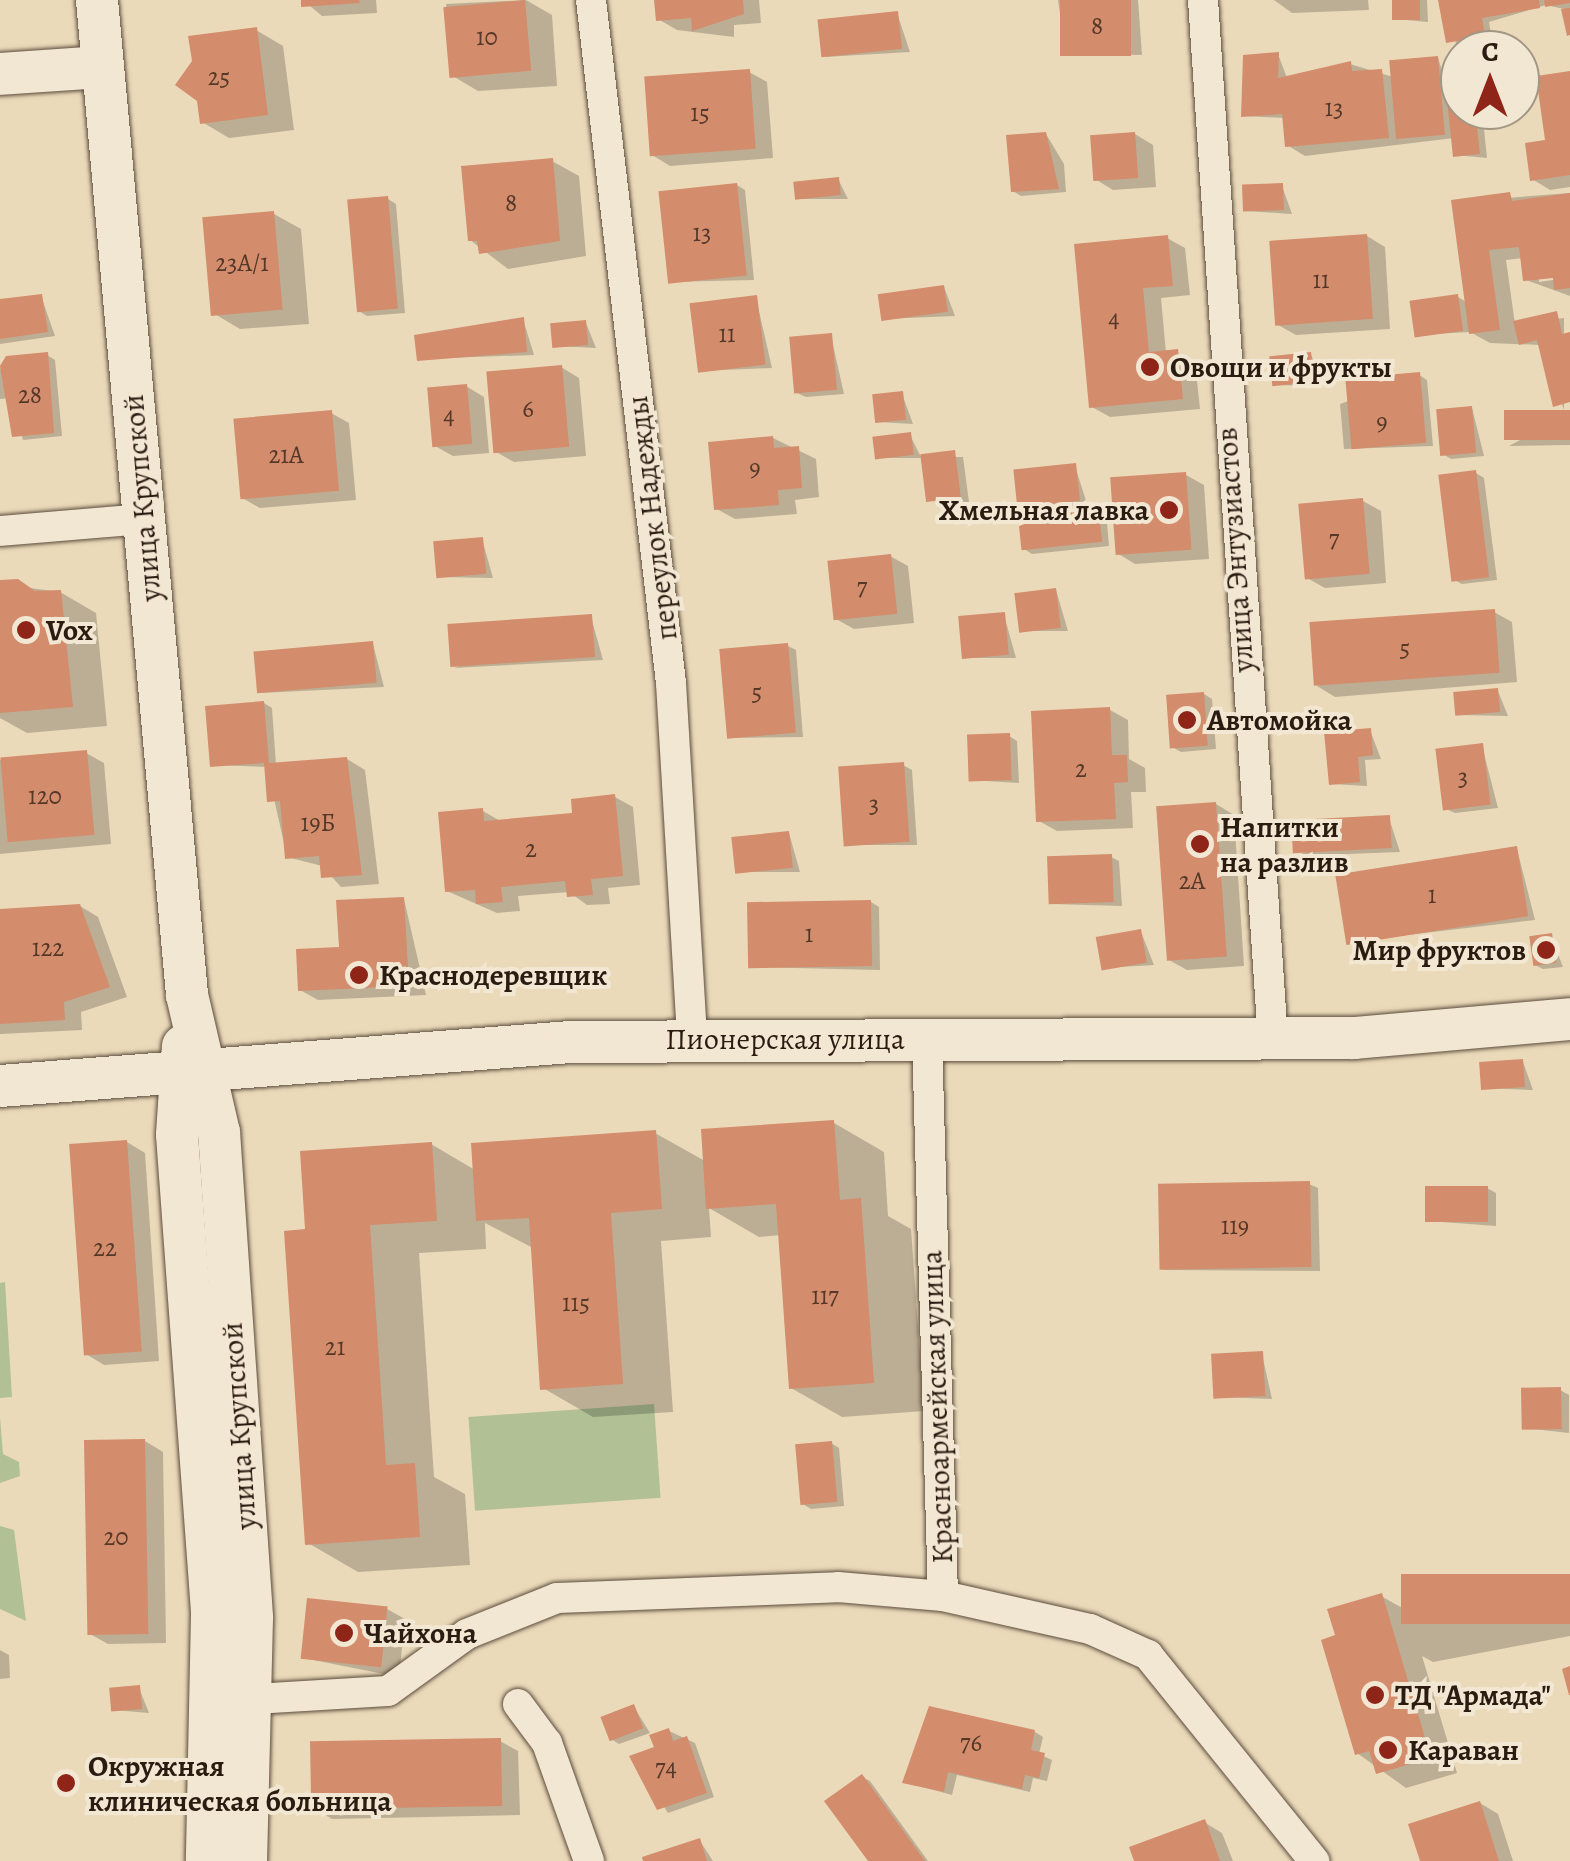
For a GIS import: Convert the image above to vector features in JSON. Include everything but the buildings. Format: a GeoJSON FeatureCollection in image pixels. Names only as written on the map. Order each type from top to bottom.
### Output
{"type":"FeatureCollection","features":[{"type":"Feature","properties":{"kind":"main road","name":"улица Крупской"},"geometry":{"type":"LineString","coordinates":[[97,0],[188,995],[193,1072],[176,1134],[235,1700],[232,1796],[246,1861]]}},
{"type":"Feature","properties":{"kind":"main road"},"geometry":{"type":"LineString","coordinates":[[0,74],[103,67]]}},
{"type":"Feature","properties":{"kind":"main road","name":"Пионерская улица"},"geometry":{"type":"LineString","coordinates":[[0,1086],[692,1038],[1273,1040],[1570,1019]]}},
{"type":"Feature","properties":{"kind":"main road","name":"улица Крупской"},"geometry":{"type":"LineString","coordinates":[[208,1861],[232,1796]]}},
{"type":"Feature","properties":{"kind":"street","name":"переулок Надежды"},"geometry":{"type":"LineString","coordinates":[[591,0],[671,683],[692,1038]]}},
{"type":"Feature","properties":{"kind":"street","name":"улица Энтузиастов"},"geometry":{"type":"LineString","coordinates":[[1203,0],[1273,1040]]}},
{"type":"Feature","properties":{"kind":"street"},"geometry":{"type":"LineString","coordinates":[[0,532],[144,519]]}},
{"type":"Feature","properties":{"kind":"street","name":"Красноармейская улица"},"geometry":{"type":"LineString","coordinates":[[927,1038],[943,1596],[1090,1629],[1148,1655],[1314,1861]]}},
{"type":"Feature","properties":{"kind":"street"},"geometry":{"type":"LineString","coordinates":[[235,1700],[388,1691],[467,1634],[556,1598],[838,1587],[943,1596]]}},
{"type":"Feature","properties":{"kind":"street"},"geometry":{"type":"LineString","coordinates":[[518,1704],[547,1743],[588,1861]]}},
{"type":"Feature","properties":{"kind":"green space"},"geometry":{"type":"Polygon","coordinates":[[[5,1282],[12,1397],[0,1398],[0,1283],[5,1282]]]}},
{"type":"Feature","properties":{"kind":"green space"},"geometry":{"type":"Polygon","coordinates":[[[654,1404],[661,1498],[475,1511],[468,1417],[654,1404]]]}},
{"type":"Feature","properties":{"kind":"green space"},"geometry":{"type":"Polygon","coordinates":[[[0,1417],[3,1454],[19,1462],[20,1476],[0,1483],[0,1417]]]}},
{"type":"Feature","properties":{"kind":"green space"},"geometry":{"type":"Polygon","coordinates":[[[0,1526],[14,1530],[26,1621],[0,1609],[0,1526]]]}},
{"type":"Feature","properties":{"kind":"place","name":"Овощи и фрукты"},"geometry":{"type":"Point","coordinates":[1150,367]}},
{"type":"Feature","properties":{"kind":"place","name":"Хмельная лавка"},"geometry":{"type":"Point","coordinates":[1169,510]}},
{"type":"Feature","properties":{"kind":"place","name":"Vox"},"geometry":{"type":"Point","coordinates":[26,630]}},
{"type":"Feature","properties":{"kind":"place","name":"Автомойка"},"geometry":{"type":"Point","coordinates":[1187,720]}},
{"type":"Feature","properties":{"kind":"place","name":"Напитки на разлив"},"geometry":{"type":"Point","coordinates":[1200,844]}},
{"type":"Feature","properties":{"kind":"place","name":"Мир фруктов"},"geometry":{"type":"Point","coordinates":[1546,950]}},
{"type":"Feature","properties":{"kind":"place","name":"Краснодеревщик"},"geometry":{"type":"Point","coordinates":[359,975]}},
{"type":"Feature","properties":{"kind":"place","name":"Чайхона"},"geometry":{"type":"Point","coordinates":[344,1633]}},
{"type":"Feature","properties":{"kind":"place","name":"ТД \"Армада\""},"geometry":{"type":"Point","coordinates":[1375,1695]}},
{"type":"Feature","properties":{"kind":"place","name":"Караван"},"geometry":{"type":"Point","coordinates":[1388,1750]}},
{"type":"Feature","properties":{"kind":"place","name":"Окружная клиническая больница"},"geometry":{"type":"Point","coordinates":[66,1783]}}]}
